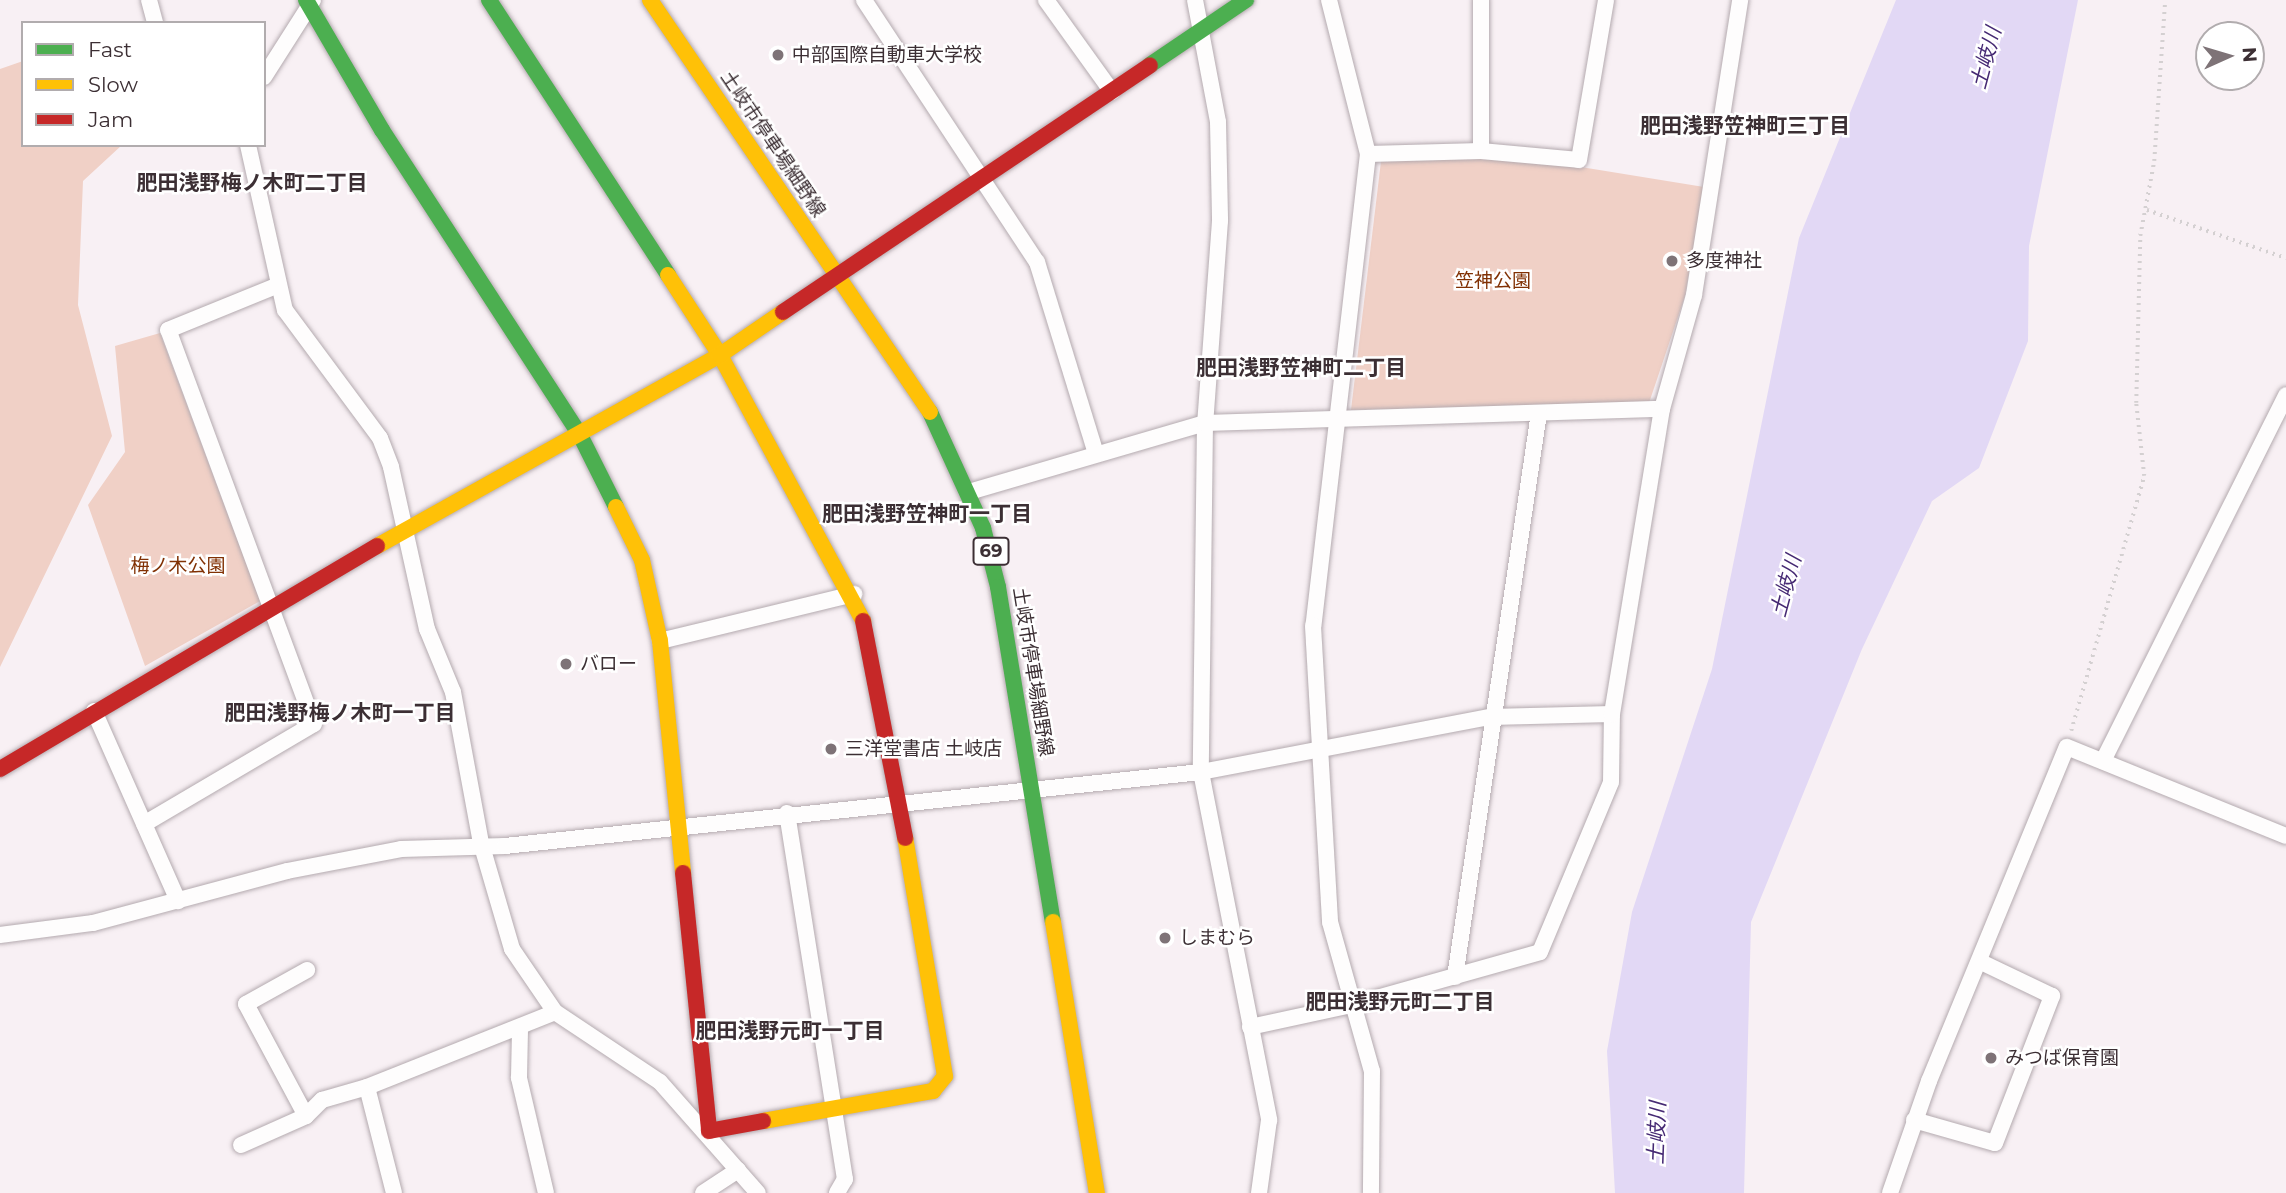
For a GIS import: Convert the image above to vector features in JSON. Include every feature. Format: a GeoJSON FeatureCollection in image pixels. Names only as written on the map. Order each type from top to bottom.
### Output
{"type":"FeatureCollection","features":[{"type":"Feature","properties":{"kind":"street"},"geometry":{"type":"LineString","coordinates":[[149,0],[154,21]]}},
{"type":"Feature","properties":{"kind":"street"},"geometry":{"type":"LineString","coordinates":[[489,0],[720,355],[854,594],[873,648],[945,1076],[933,1091],[709,1131]]}},
{"type":"Feature","properties":{"kind":"street","name":"土岐市停車場細野線"},"geometry":{"type":"LineString","coordinates":[[650,0],[926,403],[969,492],[994,562],[1097,1193]]}},
{"type":"Feature","properties":{"kind":"street"},"geometry":{"type":"LineString","coordinates":[[864,0],[985,176],[1037,262],[1096,454]]}},
{"type":"Feature","properties":{"kind":"street"},"geometry":{"type":"LineString","coordinates":[[1046,0],[1112,92]]}},
{"type":"Feature","properties":{"kind":"street"},"geometry":{"type":"LineString","coordinates":[[1195,0],[1204,29],[1218,122],[1220,221],[1205,422],[1201,772],[1269,1120],[1259,1193]]}},
{"type":"Feature","properties":{"kind":"street"},"geometry":{"type":"LineString","coordinates":[[0,769],[271,607],[720,355],[839,279],[985,176],[1246,0]]}},
{"type":"Feature","properties":{"kind":"street"},"geometry":{"type":"LineString","coordinates":[[1329,0],[1368,154],[1313,626],[1329,922],[1372,1071],[1371,1193]]}},
{"type":"Feature","properties":{"kind":"street"},"geometry":{"type":"LineString","coordinates":[[1480,0],[1481,151]]}},
{"type":"Feature","properties":{"kind":"street"},"geometry":{"type":"LineString","coordinates":[[1368,154],[1481,151],[1579,160],[1606,0]]}},
{"type":"Feature","properties":{"kind":"street"},"geometry":{"type":"LineString","coordinates":[[1250,1027],[1352,1005],[1540,952],[1611,782],[1612,714],[1662,409],[1694,295],[1740,0]]}},
{"type":"Feature","properties":{"kind":"street"},"geometry":{"type":"LineString","coordinates":[[266,74],[309,1],[382,130],[580,435],[642,560],[660,641],[682,825],[709,1131]]}},
{"type":"Feature","properties":{"kind":"street"},"geometry":{"type":"LineString","coordinates":[[248,147],[285,310],[380,438],[409,531],[427,629],[453,692],[468,758],[481,843],[512,949],[555,1012],[660,1082],[709,1131],[758,1193]]}},
{"type":"Feature","properties":{"kind":"street"},"geometry":{"type":"LineString","coordinates":[[144,824],[313,724],[168,330],[278,285]]}},
{"type":"Feature","properties":{"kind":"street"},"geometry":{"type":"LineString","coordinates":[[2103,761],[2286,395]]}},
{"type":"Feature","properties":{"kind":"street"},"geometry":{"type":"LineString","coordinates":[[969,492],[1205,422],[1662,409]]}},
{"type":"Feature","properties":{"kind":"street"},"geometry":{"type":"LineString","coordinates":[[1455,977],[1490,717],[1539,413]]}},
{"type":"Feature","properties":{"kind":"street"},"geometry":{"type":"LineString","coordinates":[[660,641],[854,594]]}},
{"type":"Feature","properties":{"kind":"street"},"geometry":{"type":"LineString","coordinates":[[94,711],[178,901]]}},
{"type":"Feature","properties":{"kind":"street"},"geometry":{"type":"LineString","coordinates":[[0,935],[93,923],[325,863],[481,843],[505,846],[1030,786],[1201,772],[1490,717],[1612,714]]}},
{"type":"Feature","properties":{"kind":"street"},"geometry":{"type":"LineString","coordinates":[[1890,1193],[1914,1120],[2067,747],[2286,836]]}},
{"type":"Feature","properties":{"kind":"street"},"geometry":{"type":"LineString","coordinates":[[787,813],[845,1179],[837,1193]]}},
{"type":"Feature","properties":{"kind":"street"},"geometry":{"type":"LineString","coordinates":[[1914,1120],[1995,1143],[2052,996],[1981,962]]}},
{"type":"Feature","properties":{"kind":"street"},"geometry":{"type":"LineString","coordinates":[[306,1116],[246,1004],[307,970]]}},
{"type":"Feature","properties":{"kind":"street"},"geometry":{"type":"LineString","coordinates":[[242,1145],[306,1116],[322,1100],[367,1087],[520,1030],[555,1012]]}},
{"type":"Feature","properties":{"kind":"street"},"geometry":{"type":"LineString","coordinates":[[520,1030],[519,1078],[546,1193]]}},
{"type":"Feature","properties":{"kind":"street"},"geometry":{"type":"LineString","coordinates":[[367,1087],[394,1193]]}},
{"type":"Feature","properties":{"kind":"street"},"geometry":{"type":"LineString","coordinates":[[703,1193],[738,1170]]}},
{"type":"Feature","properties":{"kind":"path"},"geometry":{"type":"LineString","coordinates":[[2067,747],[2144,476],[2136,403],[2140,236],[2147,210],[2165,0]]}},
{"type":"Feature","properties":{"kind":"path"},"geometry":{"type":"LineString","coordinates":[[2147,210],[2286,258]]}},
{"type":"Feature","properties":{"kind":"green space"},"geometry":{"type":"Polygon","coordinates":[[[21,62],[21,147],[120,147],[83,181],[78,305],[112,436],[0,667],[0,69],[21,62]]]}},
{"type":"Feature","properties":{"kind":"green space","name":"笠神公園"},"geometry":{"type":"Polygon","coordinates":[[[1382,153],[1513,156],[1704,187],[1685,296],[1649,403],[1351,410],[1382,153]]]}},
{"type":"Feature","properties":{"kind":"green space","name":"梅ノ木公園"},"geometry":{"type":"Polygon","coordinates":[[[160,333],[260,601],[145,666],[88,505],[125,452],[115,346],[160,333]]]}},
{"type":"Feature","properties":{"kind":"water","name":"土岐川"},"geometry":{"type":"Polygon","coordinates":[[[1896,0],[2078,0],[2029,246],[2028,341],[1979,468],[1932,501],[1862,649],[1751,922],[1744,1193],[1615,1193],[1607,1051],[1632,912],[1712,669],[1799,238],[1896,0]]]}},
{"type":"Feature","properties":{"kind":"traffic: fast"},"geometry":{"type":"LineString","coordinates":[[306,0],[382,130],[580,435],[616,507]]}},
{"type":"Feature","properties":{"kind":"traffic: fast"},"geometry":{"type":"LineString","coordinates":[[489,0],[668,275]]}},
{"type":"Feature","properties":{"kind":"traffic: fast"},"geometry":{"type":"LineString","coordinates":[[1150,65],[1246,0]]}},
{"type":"Feature","properties":{"kind":"traffic: fast"},"geometry":{"type":"LineString","coordinates":[[930,412],[983,528],[998,587],[1053,922]]}},
{"type":"Feature","properties":{"kind":"traffic: slow"},"geometry":{"type":"LineString","coordinates":[[650,0],[930,412]]}},
{"type":"Feature","properties":{"kind":"traffic: slow"},"geometry":{"type":"LineString","coordinates":[[668,275],[720,355],[863,621]]}},
{"type":"Feature","properties":{"kind":"traffic: slow"},"geometry":{"type":"LineString","coordinates":[[377,546],[720,355],[783,312]]}},
{"type":"Feature","properties":{"kind":"traffic: slow"},"geometry":{"type":"LineString","coordinates":[[616,507],[642,560],[660,641],[683,873]]}},
{"type":"Feature","properties":{"kind":"traffic: slow"},"geometry":{"type":"LineString","coordinates":[[763,1121],[933,1091],[945,1076],[905,838]]}},
{"type":"Feature","properties":{"kind":"traffic: slow"},"geometry":{"type":"LineString","coordinates":[[1053,922],[1097,1193]]}},
{"type":"Feature","properties":{"kind":"traffic: jam"},"geometry":{"type":"LineString","coordinates":[[783,312],[1150,65]]}},
{"type":"Feature","properties":{"kind":"traffic: jam"},"geometry":{"type":"LineString","coordinates":[[0,769],[377,546]]}},
{"type":"Feature","properties":{"kind":"traffic: jam"},"geometry":{"type":"LineString","coordinates":[[863,621],[905,838]]}},
{"type":"Feature","properties":{"kind":"traffic: jam"},"geometry":{"type":"LineString","coordinates":[[683,873],[709,1131],[763,1121]]}},
{"type":"Feature","properties":{"kind":"place","name":"中部国際自動車大学校"},"geometry":{"type":"Point","coordinates":[778,55]}},
{"type":"Feature","properties":{"kind":"place","name":"多度神社"},"geometry":{"type":"Point","coordinates":[1672,261]}},
{"type":"Feature","properties":{"kind":"place","name":"バロー"},"geometry":{"type":"Point","coordinates":[566,664]}},
{"type":"Feature","properties":{"kind":"place","name":"三洋堂書店 土岐店"},"geometry":{"type":"Point","coordinates":[831,749]}},
{"type":"Feature","properties":{"kind":"place","name":"しまむら"},"geometry":{"type":"Point","coordinates":[1165,938]}},
{"type":"Feature","properties":{"kind":"place","name":"みつば保育園"},"geometry":{"type":"Point","coordinates":[1991,1058]}},
{"type":"Feature","properties":{"kind":"district","name":"肥田浅野笠神町三丁目"},"geometry":{"type":"Point","coordinates":[1745,126]}},
{"type":"Feature","properties":{"kind":"district","name":"肥田浅野梅ノ木町二丁目"},"geometry":{"type":"Point","coordinates":[252,183]}},
{"type":"Feature","properties":{"kind":"district","name":"肥田浅野笠神町二丁目"},"geometry":{"type":"Point","coordinates":[1301,368]}},
{"type":"Feature","properties":{"kind":"district","name":"肥田浅野笠神町一丁目"},"geometry":{"type":"Point","coordinates":[927,514]}},
{"type":"Feature","properties":{"kind":"district","name":"肥田浅野梅ノ木町一丁目"},"geometry":{"type":"Point","coordinates":[340,713]}},
{"type":"Feature","properties":{"kind":"district","name":"肥田浅野元町二丁目"},"geometry":{"type":"Point","coordinates":[1400,1002]}},
{"type":"Feature","properties":{"kind":"district","name":"肥田浅野元町一丁目"},"geometry":{"type":"Point","coordinates":[790,1031]}}]}
